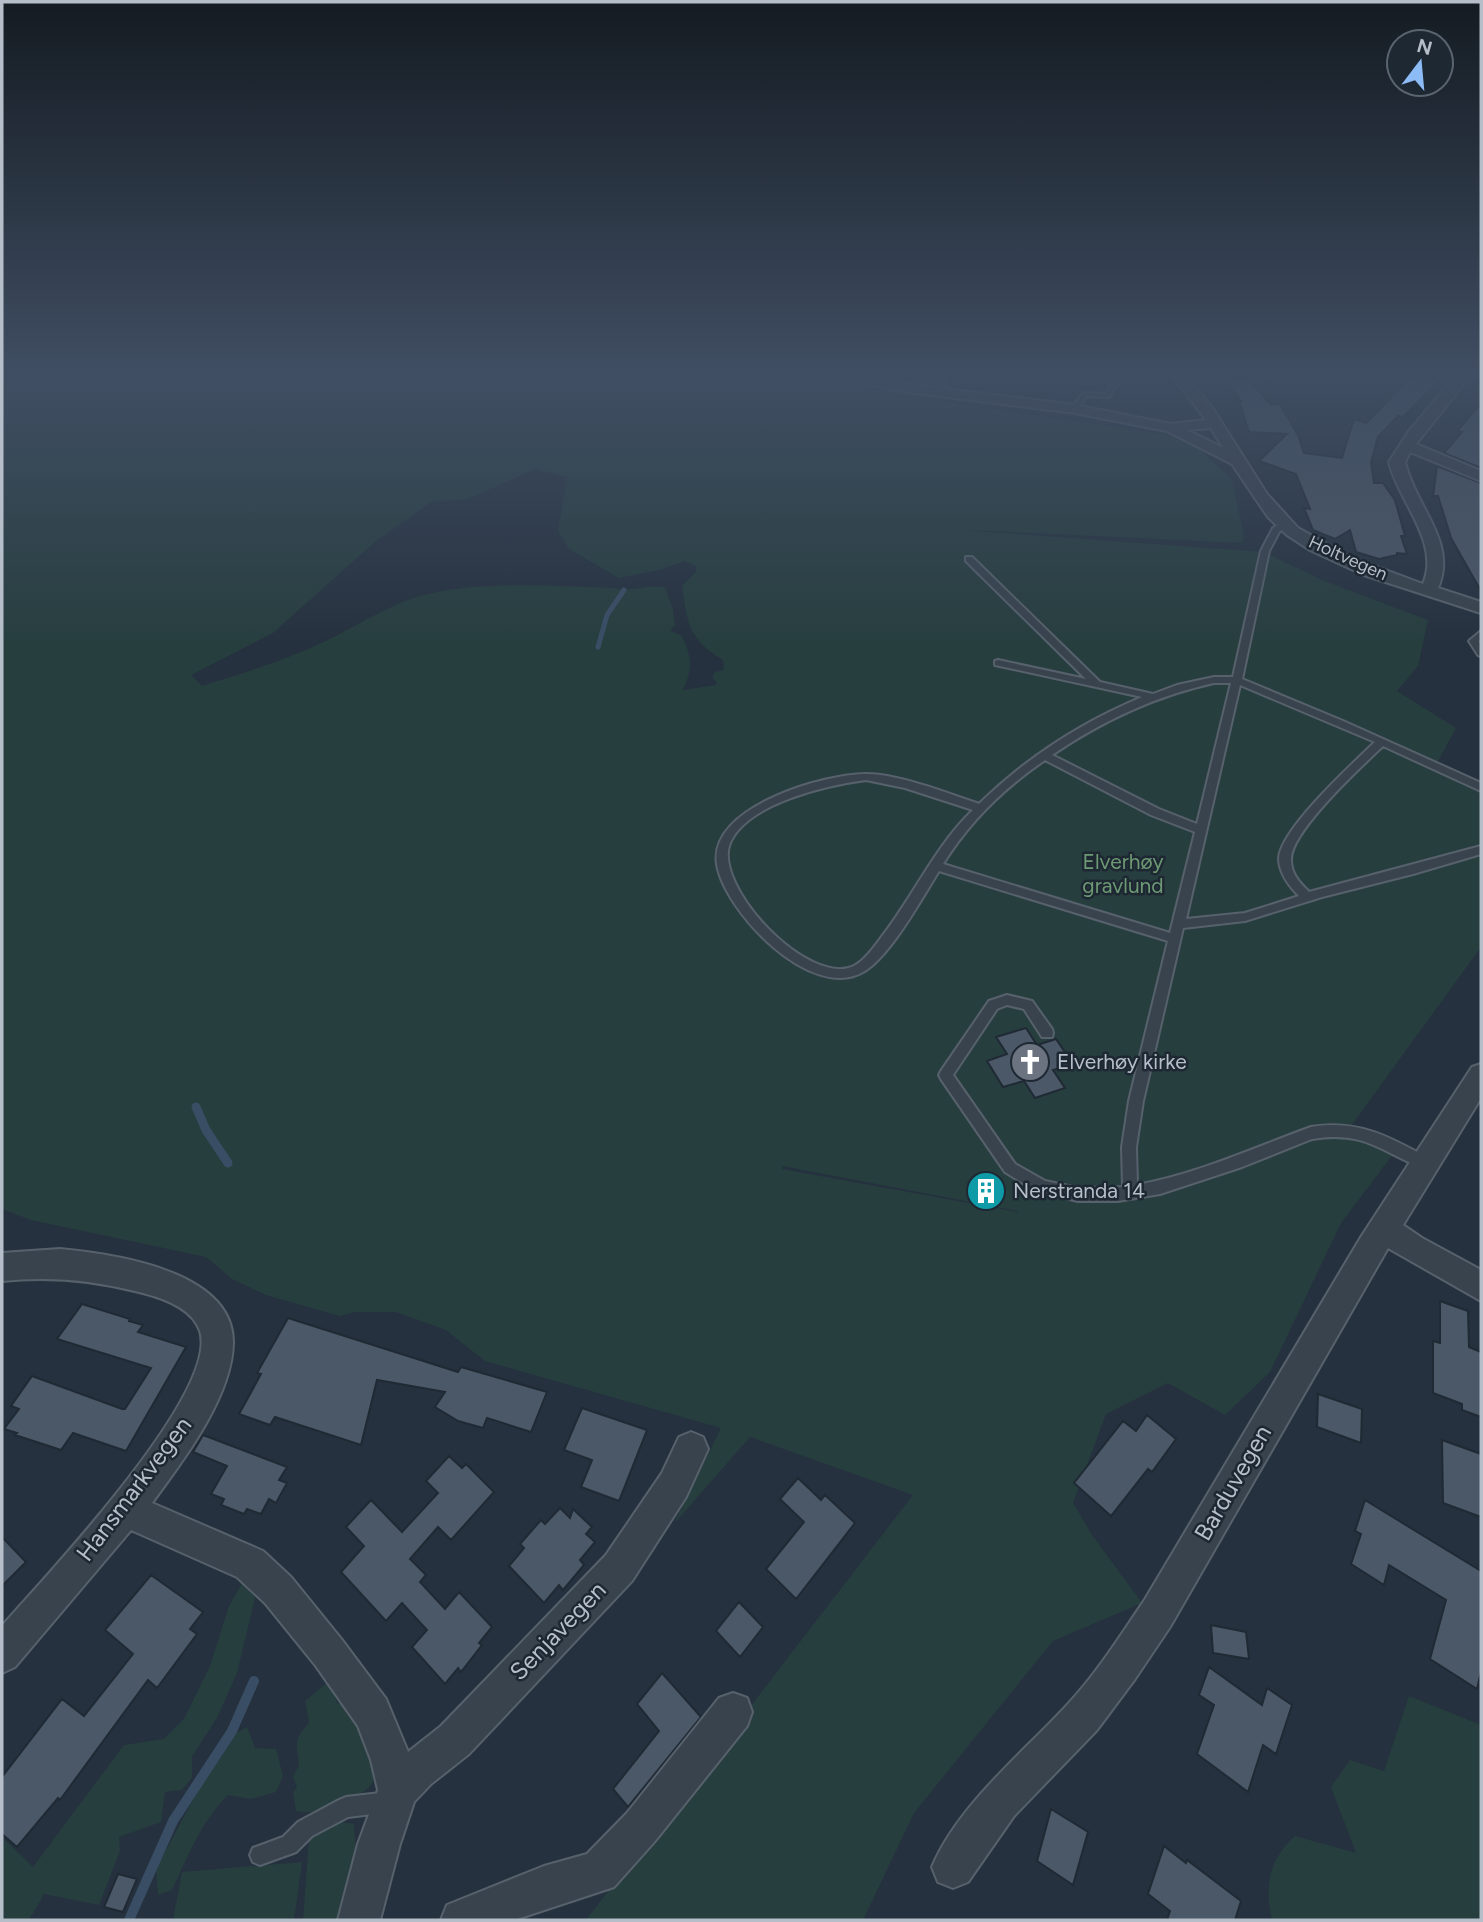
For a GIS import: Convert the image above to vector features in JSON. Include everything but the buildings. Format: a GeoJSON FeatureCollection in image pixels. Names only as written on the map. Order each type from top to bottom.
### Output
{"type":"FeatureCollection","features":[{"type":"Feature","properties":{"kind":"street","name":"Holtvegen"},"geometry":{"type":"LineString","coordinates":[[1244,467],[1269,508],[1284,524],[1310,542],[1340,558],[1481,608]]}},
{"type":"Feature","properties":{"kind":"street"},"geometry":{"type":"LineString","coordinates":[[1398,467],[1430,536],[1438,561],[1438,571],[1429,590]]}},
{"type":"Feature","properties":{"kind":"street"},"geometry":{"type":"LineString","coordinates":[[1458,467],[1481,476]]}},
{"type":"Feature","properties":{"kind":"street","name":"Barduvegen"},"geometry":{"type":"LineString","coordinates":[[953,1867],[1000,1802],[1083,1716],[1157,1615],[1256,1441],[1481,1075]]}},
{"type":"Feature","properties":{"kind":"street"},"geometry":{"type":"LineString","coordinates":[[1385,1229],[1410,1248],[1481,1286]]}},
{"type":"Feature","properties":{"kind":"street","name":"Hansmarkvegen"},"geometry":{"type":"LineString","coordinates":[[2,1267],[46,1262],[111,1269],[165,1284],[204,1308],[212,1323],[217,1343],[216,1358],[185,1427],[126,1508],[2,1654]]}},
{"type":"Feature","properties":{"kind":"street","name":"Senjavegen"},"geometry":{"type":"LineString","coordinates":[[359,1920],[396,1796],[417,1770],[455,1740],[619,1567],[664,1501],[691,1449]]}},
{"type":"Feature","properties":{"kind":"street"},"geometry":{"type":"LineString","coordinates":[[126,1508],[157,1525],[250,1564],[284,1596],[372,1713],[391,1760],[396,1796]]}},
{"type":"Feature","properties":{"kind":"street"},"geometry":{"type":"LineString","coordinates":[[462,1920],[533,1891],[599,1872],[641,1827],[733,1712]]}},
{"type":"Feature","properties":{"kind":"lane"},"geometry":{"type":"LineString","coordinates":[[1131,1193],[1130,1133],[1267,540],[1284,524]]}},
{"type":"Feature","properties":{"kind":"lane"},"geometry":{"type":"LineString","coordinates":[[969,559],[1096,684]]}},
{"type":"Feature","properties":{"kind":"lane"},"geometry":{"type":"LineString","coordinates":[[1481,634],[1474,641],[1481,653]]}},
{"type":"Feature","properties":{"kind":"lane"},"geometry":{"type":"LineString","coordinates":[[998,663],[1155,697]]}},
{"type":"Feature","properties":{"kind":"lane"},"geometry":{"type":"LineString","coordinates":[[982,809],[878,779],[857,779],[783,797],[758,807],[742,820],[727,838],[722,857],[730,882],[752,917],[772,940],[813,967],[839,974],[857,970],[874,954],[952,841],[982,809],[1044,755],[1093,724],[1155,697],[1214,680],[1235,681],[1318,713],[1481,787]]}},
{"type":"Feature","properties":{"kind":"lane"},"geometry":{"type":"LineString","coordinates":[[1307,897],[1293,885],[1289,877],[1285,857],[1289,842],[1348,774],[1381,742]]}},
{"type":"Feature","properties":{"kind":"lane"},"geometry":{"type":"LineString","coordinates":[[1044,755],[1155,811],[1201,830]]}},
{"type":"Feature","properties":{"kind":"lane"},"geometry":{"type":"LineString","coordinates":[[1179,924],[1233,919],[1481,850]]}},
{"type":"Feature","properties":{"kind":"lane"},"geometry":{"type":"LineString","coordinates":[[936,866],[1175,939]]}},
{"type":"Feature","properties":{"kind":"lane"},"geometry":{"type":"LineString","coordinates":[[1047,1033],[1028,1005],[1007,1000],[993,1005],[946,1075],[1009,1167],[1032,1182],[1061,1192],[1104,1195],[1131,1193],[1176,1184],[1311,1133],[1332,1128],[1353,1129],[1425,1163]]}},
{"type":"Feature","properties":{"kind":"lane"},"geometry":{"type":"LineString","coordinates":[[260,1855],[289,1845],[305,1829],[346,1807],[396,1796]]}},
{"type":"Feature","properties":{"kind":"green space","name":"Elverhøy gravlund"},"geometry":{"type":"Polygon","coordinates":[[[2,467],[1219,467],[1232,479],[1244,537],[1242,543],[948,529],[1264,552],[1322,580],[1428,620],[1418,666],[1397,691],[1456,728],[1437,763],[1481,783],[1481,947],[1346,1133],[1394,1153],[1341,1223],[1270,1372],[1225,1415],[1168,1383],[1106,1414],[1073,1503],[1092,1535],[1142,1603],[1053,1641],[914,1813],[863,1920],[586,1920],[913,1495],[750,1437],[674,1524],[721,1428],[485,1361],[446,1330],[396,1312],[355,1312],[340,1316],[266,1295],[232,1279],[206,1257],[31,1220],[2,1209],[2,467]],[[535,469],[468,499],[431,502],[375,542],[273,633],[191,675],[202,686],[260,667],[317,645],[388,608],[433,593],[501,586],[627,589],[652,587],[665,588],[673,609],[675,625],[670,631],[681,635],[687,649],[690,669],[683,690],[716,685],[717,682],[712,677],[715,672],[724,670],[723,660],[696,638],[688,620],[684,599],[682,586],[696,572],[696,566],[685,561],[659,570],[619,578],[569,549],[558,531],[567,477],[535,469]],[[782,1166],[782,1169],[1018,1211],[782,1166]]]}},
{"type":"Feature","properties":{"kind":"green space"},"geometry":{"type":"Polygon","coordinates":[[[244,1580],[258,1585],[237,1673],[217,1718],[192,1756],[192,1778],[182,1790],[165,1792],[161,1822],[119,1837],[120,1851],[99,1905],[44,1894],[29,1920],[2,1920],[2,1837],[33,1867],[124,1745],[164,1739],[184,1719],[210,1666],[229,1606],[244,1580]]]}},
{"type":"Feature","properties":{"kind":"green space"},"geometry":{"type":"Polygon","coordinates":[[[330,1680],[337,1703],[355,1707],[375,1771],[373,1782],[359,1795],[337,1805],[314,1811],[296,1811],[293,1793],[297,1787],[293,1777],[299,1765],[297,1742],[309,1723],[305,1701],[330,1680]]]}},
{"type":"Feature","properties":{"kind":"green space"},"geometry":{"type":"Polygon","coordinates":[[[1409,1696],[1481,1725],[1481,1920],[1272,1920],[1269,1896],[1271,1874],[1279,1854],[1295,1836],[1356,1853],[1331,1787],[1350,1760],[1384,1771],[1409,1696]]]}},
{"type":"Feature","properties":{"kind":"green space"},"geometry":{"type":"Polygon","coordinates":[[[247,1727],[255,1748],[276,1749],[283,1776],[276,1792],[251,1799],[228,1795],[210,1816],[172,1890],[158,1895],[156,1869],[226,1738],[247,1727]]]}},
{"type":"Feature","properties":{"kind":"green space"},"geometry":{"type":"Polygon","coordinates":[[[341,1822],[354,1824],[357,1868],[346,1920],[303,1920],[309,1839],[341,1822]]]}},
{"type":"Feature","properties":{"kind":"green space"},"geometry":{"type":"Polygon","coordinates":[[[302,1862],[294,1920],[173,1920],[182,1872],[302,1862]]]}},
{"type":"Feature","properties":{"kind":"waterway"},"geometry":{"type":"LineString","coordinates":[[598,647],[607,615],[624,590]]}},
{"type":"Feature","properties":{"kind":"waterway"},"geometry":{"type":"LineString","coordinates":[[196,1107],[206,1130],[228,1163]]}},
{"type":"Feature","properties":{"kind":"waterway"},"geometry":{"type":"LineString","coordinates":[[129,1920],[173,1821],[232,1731],[254,1681]]}},
{"type":"Feature","properties":{"kind":"place","name":"Elverhøy kirke"},"geometry":{"type":"Point","coordinates":[1030,1062]}},
{"type":"Feature","properties":{"kind":"place","name":"Nerstranda 14"},"geometry":{"type":"Point","coordinates":[986,1191]}}]}
